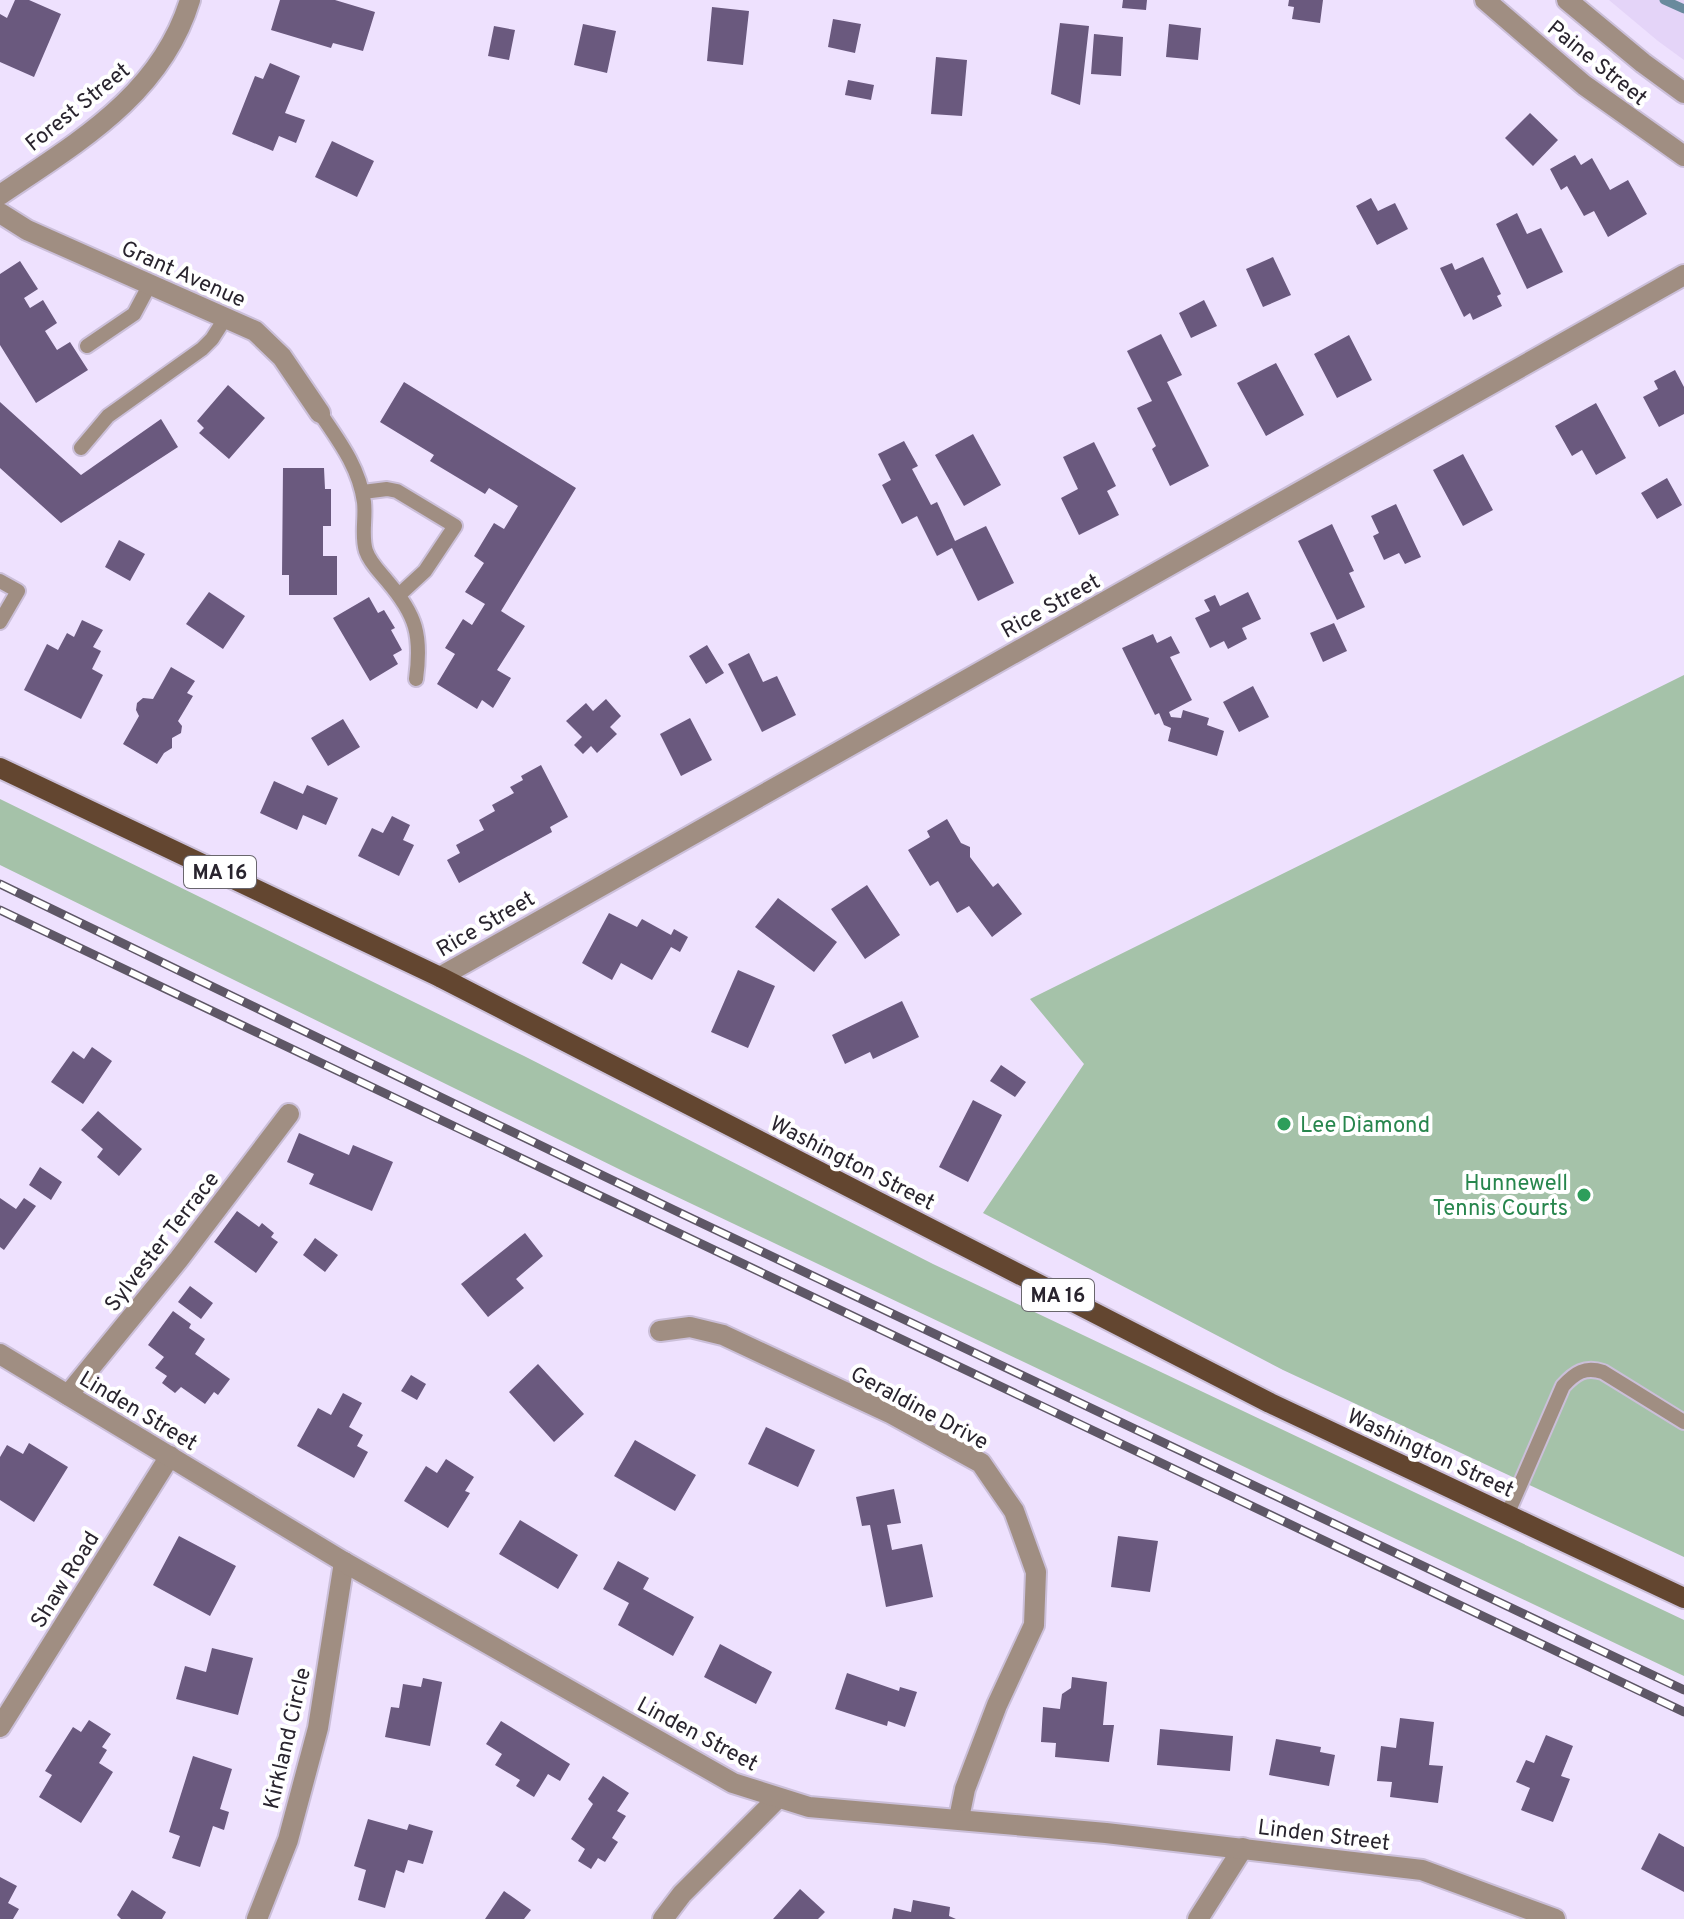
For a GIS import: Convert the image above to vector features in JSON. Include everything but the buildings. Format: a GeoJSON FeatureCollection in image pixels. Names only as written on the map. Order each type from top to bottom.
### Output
{"type":"FeatureCollection","features":[{"type":"Feature","properties":{"kind":"main road","name":"Washington Street"},"geometry":{"type":"LineString","coordinates":[[0,768],[440,977],[1257,1396],[1684,1598]]}},
{"type":"Feature","properties":{"kind":"street","name":"Forest Street"},"geometry":{"type":"LineString","coordinates":[[0,195],[59,155],[133,97],[170,50],[190,0]]}},
{"type":"Feature","properties":{"kind":"street","name":"Paine Street"},"geometry":{"type":"LineString","coordinates":[[1485,0],[1584,85],[1684,156]]}},
{"type":"Feature","properties":{"kind":"street","name":"Paine Street"},"geometry":{"type":"LineString","coordinates":[[1567,0],[1684,93]]}},
{"type":"Feature","properties":{"kind":"street","name":"Grant Avenue"},"geometry":{"type":"LineString","coordinates":[[0,213],[27,230],[255,331],[270,343],[320,413]]}},
{"type":"Feature","properties":{"kind":"street","name":"Rice Street"},"geometry":{"type":"LineString","coordinates":[[440,977],[1684,275]]}},
{"type":"Feature","properties":{"kind":"street","name":"Sylvester Terrace"},"geometry":{"type":"LineString","coordinates":[[68,1395],[179,1259],[289,1114]]}},
{"type":"Feature","properties":{"kind":"street","name":"Geraldine Drive"},"geometry":{"type":"LineString","coordinates":[[660,1331],[690,1327],[723,1335],[892,1414],[981,1463],[1014,1511],[1036,1572],[1034,1625],[997,1705],[965,1789],[959,1818]]}},
{"type":"Feature","properties":{"kind":"street","name":"Linden Street"},"geometry":{"type":"LineString","coordinates":[[0,1354],[344,1562],[733,1783],[777,1799],[857,1813],[959,1818],[1422,1870],[1555,1919]]}},
{"type":"Feature","properties":{"kind":"street","name":"Shaw Road"},"geometry":{"type":"LineString","coordinates":[[0,1727],[170,1456]]}},
{"type":"Feature","properties":{"kind":"street","name":"Kirkland Circle"},"geometry":{"type":"LineString","coordinates":[[257,1919],[288,1840],[318,1728],[344,1562]]}},
{"type":"Feature","properties":{"kind":"street"},"geometry":{"type":"LineString","coordinates":[[663,1919],[682,1894],[777,1799]]}},
{"type":"Feature","properties":{"kind":"street"},"geometry":{"type":"LineString","coordinates":[[1198,1919],[1243,1848]]}},
{"type":"Feature","properties":{"kind":"lane"},"geometry":{"type":"LineString","coordinates":[[87,346],[134,314],[150,284]]}},
{"type":"Feature","properties":{"kind":"lane"},"geometry":{"type":"LineString","coordinates":[[81,448],[108,416],[202,349],[226,317]]}},
{"type":"Feature","properties":{"kind":"lane"},"geometry":{"type":"LineString","coordinates":[[320,413],[354,465],[363,492],[369,559],[411,614],[418,635],[416,679]]}},
{"type":"Feature","properties":{"kind":"lane"},"geometry":{"type":"LineString","coordinates":[[363,492],[397,491],[455,526],[425,571],[399,595]]}},
{"type":"Feature","properties":{"kind":"lane"},"geometry":{"type":"LineString","coordinates":[[0,581],[18,591],[0,622]]}},
{"type":"Feature","properties":{"kind":"lane"},"geometry":{"type":"LineString","coordinates":[[1507,1515],[1563,1386],[1578,1372],[1586,1369],[1603,1372],[1684,1422]]}},
{"type":"Feature","properties":{"kind":"shaded area"},"geometry":{"type":"Polygon","coordinates":[[[1609,0],[1684,0],[1684,60],[1658,41],[1609,0]]]}},
{"type":"Feature","properties":{"kind":"green space"},"geometry":{"type":"Polygon","coordinates":[[[1684,675],[1684,1557],[1283,1370],[983,1213],[1084,1064],[1030,999],[1684,675]]]}},
{"type":"Feature","properties":{"kind":"green space"},"geometry":{"type":"Polygon","coordinates":[[[0,799],[524,1056],[933,1264],[1684,1620],[1684,1676],[631,1175],[0,865],[0,799]]]}},
{"type":"Feature","properties":{"kind":"waterway"},"geometry":{"type":"LineString","coordinates":[[1664,0],[1684,9]]}},
{"type":"Feature","properties":{"kind":"railway"},"geometry":{"type":"LineString","coordinates":[[0,884],[674,1210],[1684,1690]]}},
{"type":"Feature","properties":{"kind":"railway"},"geometry":{"type":"LineString","coordinates":[[0,910],[1684,1712]]}},
{"type":"Feature","properties":{"kind":"place","name":"Lee Diamond"},"geometry":{"type":"Point","coordinates":[1284,1124]}},
{"type":"Feature","properties":{"kind":"place","name":"Hunnewell Tennis Courts"},"geometry":{"type":"Point","coordinates":[1584,1195]}}]}
